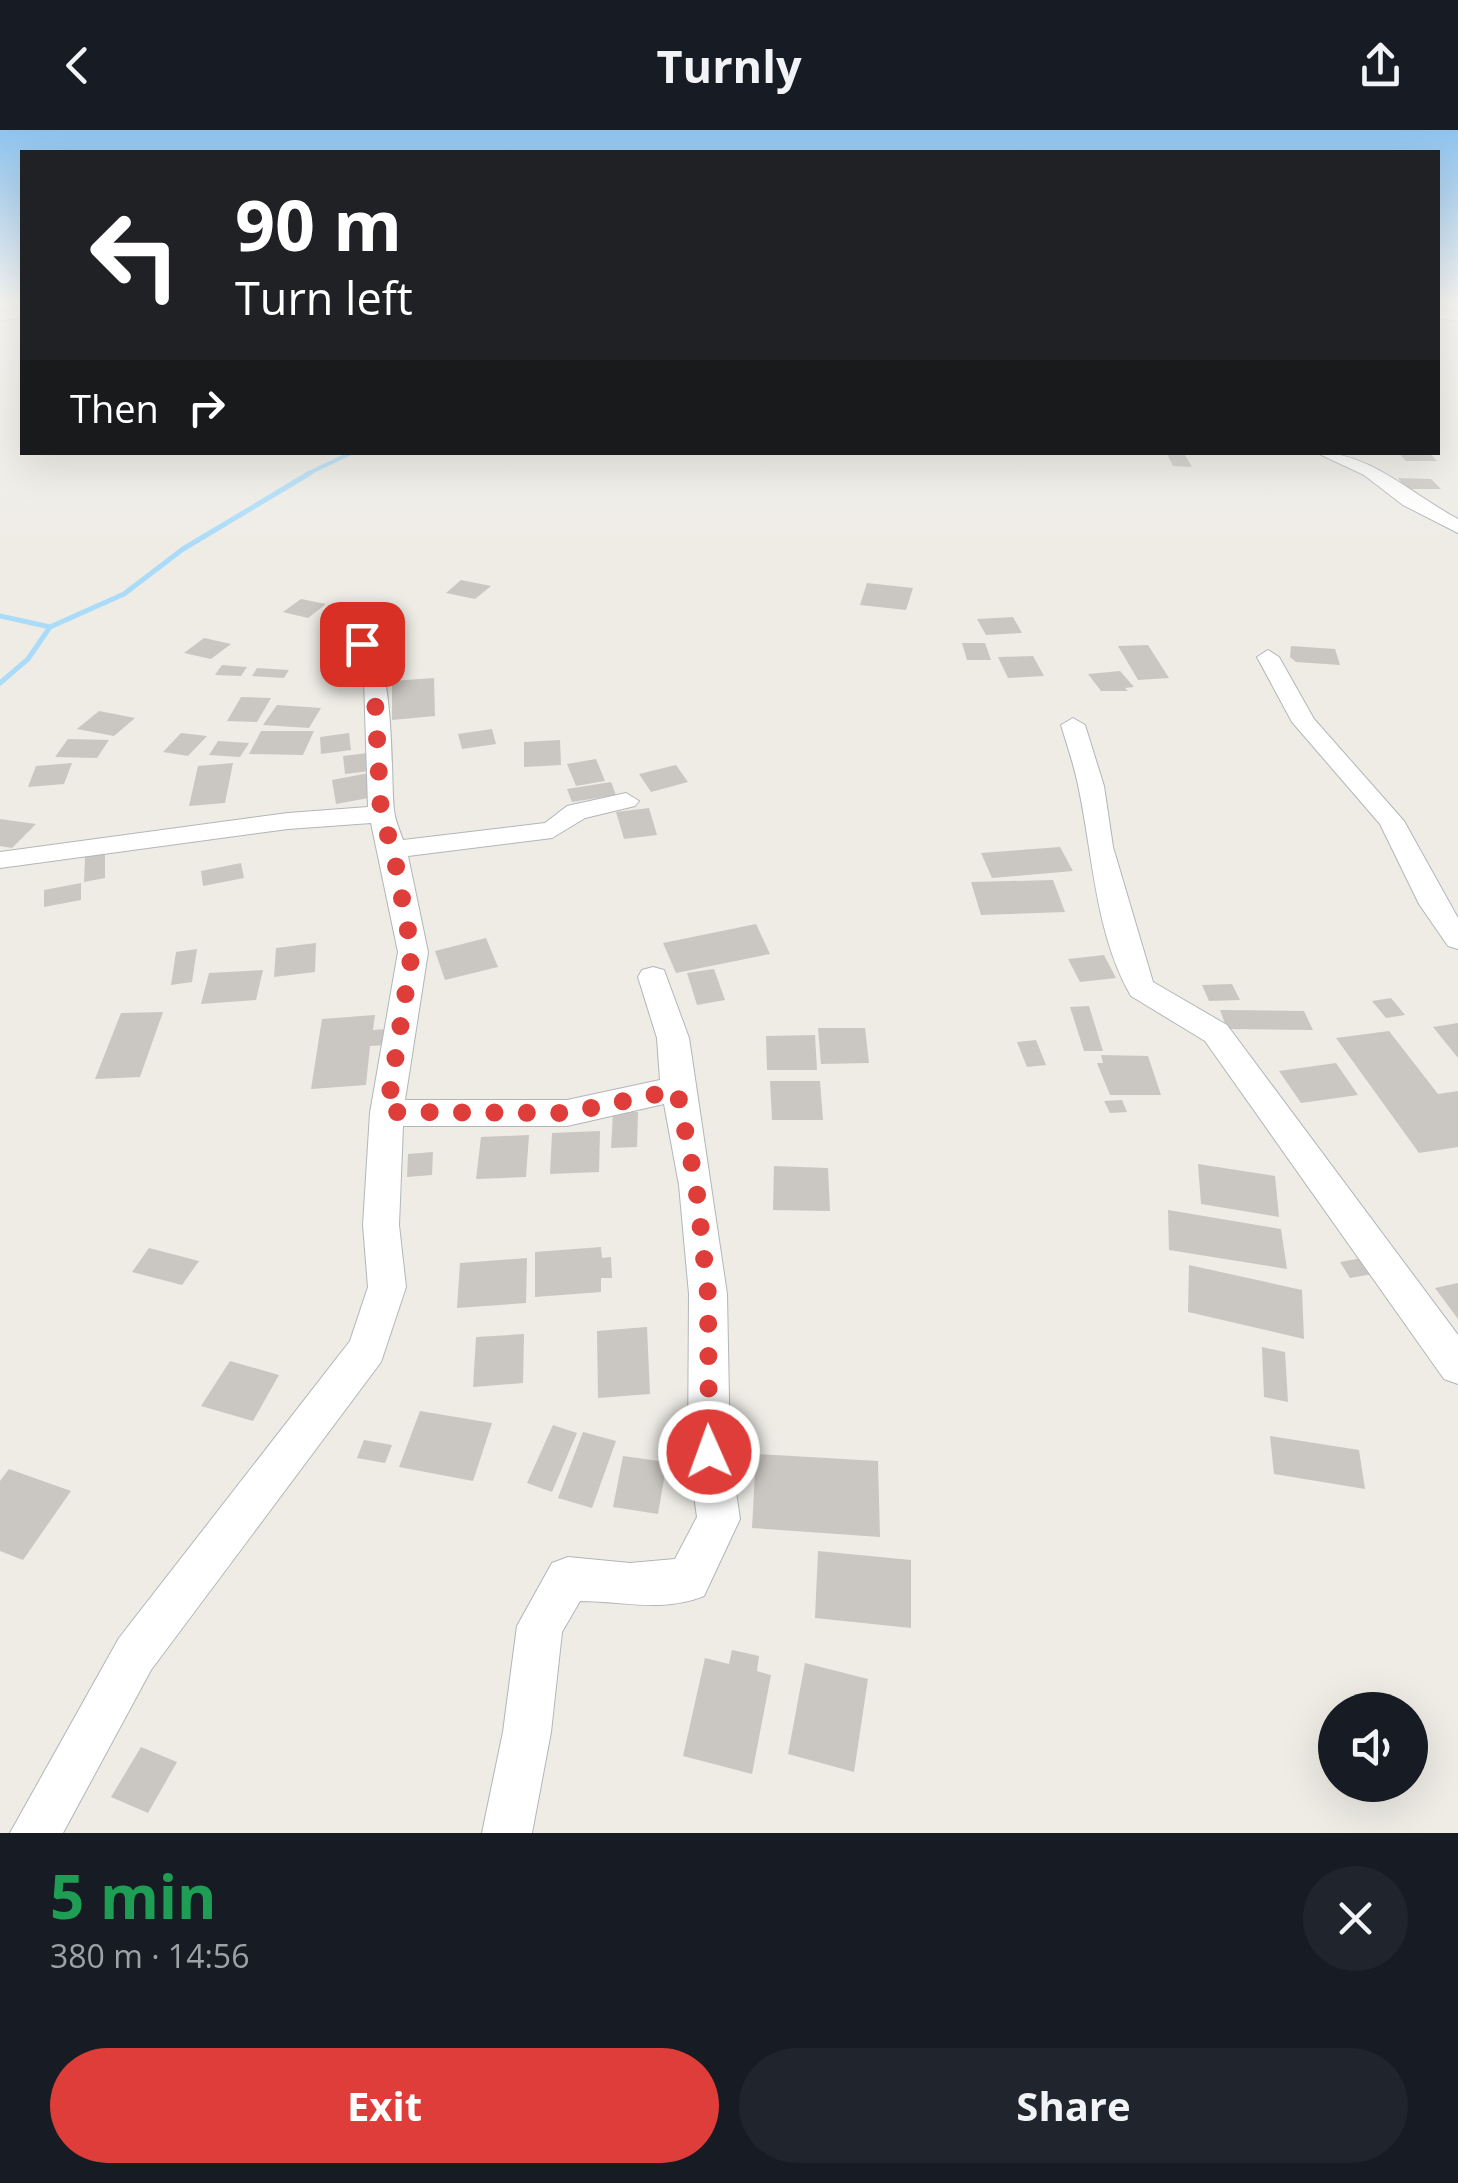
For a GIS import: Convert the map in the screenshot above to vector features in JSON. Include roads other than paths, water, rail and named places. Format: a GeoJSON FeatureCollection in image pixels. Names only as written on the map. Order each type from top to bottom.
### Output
{"type":"FeatureCollection","features":[{"type":"Feature","properties":{"kind":"street"},"geometry":{"type":"LineString","coordinates":[[1330,455],[1385,479],[1410,501],[1458,527]]}},
{"type":"Feature","properties":{"kind":"street"},"geometry":{"type":"LineString","coordinates":[[35,1833],[135,1654],[366,1350],[387,1287],[380,1225],[387,1112],[412,952],[393,850],[381,814],[374,680],[362,644]]}},
{"type":"Feature","properties":{"kind":"street"},"geometry":{"type":"LineString","coordinates":[[1268,658],[1304,722],[1354,784],[1391,821],[1433,904],[1458,939]]}},
{"type":"Feature","properties":{"kind":"street"},"geometry":{"type":"LineString","coordinates":[[1073,725],[1091,786],[1104,865],[1132,970],[1142,988],[1184,1010],[1216,1033],[1458,1366]]}},
{"type":"Feature","properties":{"kind":"street"},"geometry":{"type":"LineString","coordinates":[[393,850],[552,830],[576,812],[626,801]]}},
{"type":"Feature","properties":{"kind":"street"},"geometry":{"type":"LineString","coordinates":[[0,860],[288,821],[381,814]]}},
{"type":"Feature","properties":{"kind":"street"},"geometry":{"type":"LineString","coordinates":[[507,1833],[527,1732],[540,1626],[568,1580],[594,1579],[630,1585],[688,1580],[719,1519],[709,1452],[706,1276],[696,1185],[677,1090],[674,1038],[653,977]]}},
{"type":"Feature","properties":{"kind":"street"},"geometry":{"type":"LineString","coordinates":[[387,1112],[567,1113],[677,1090]]}},
{"type":"Feature","properties":{"kind":"waterway"},"geometry":{"type":"LineString","coordinates":[[305,475],[347,455]]}},
{"type":"Feature","properties":{"kind":"waterway"},"geometry":{"type":"LineString","coordinates":[[50,627],[124,594],[183,549],[310,473]]}},
{"type":"Feature","properties":{"kind":"waterway"},"geometry":{"type":"LineString","coordinates":[[0,616],[50,627]]}},
{"type":"Feature","properties":{"kind":"waterway"},"geometry":{"type":"LineString","coordinates":[[0,683],[28,659],[50,627]]}}]}
